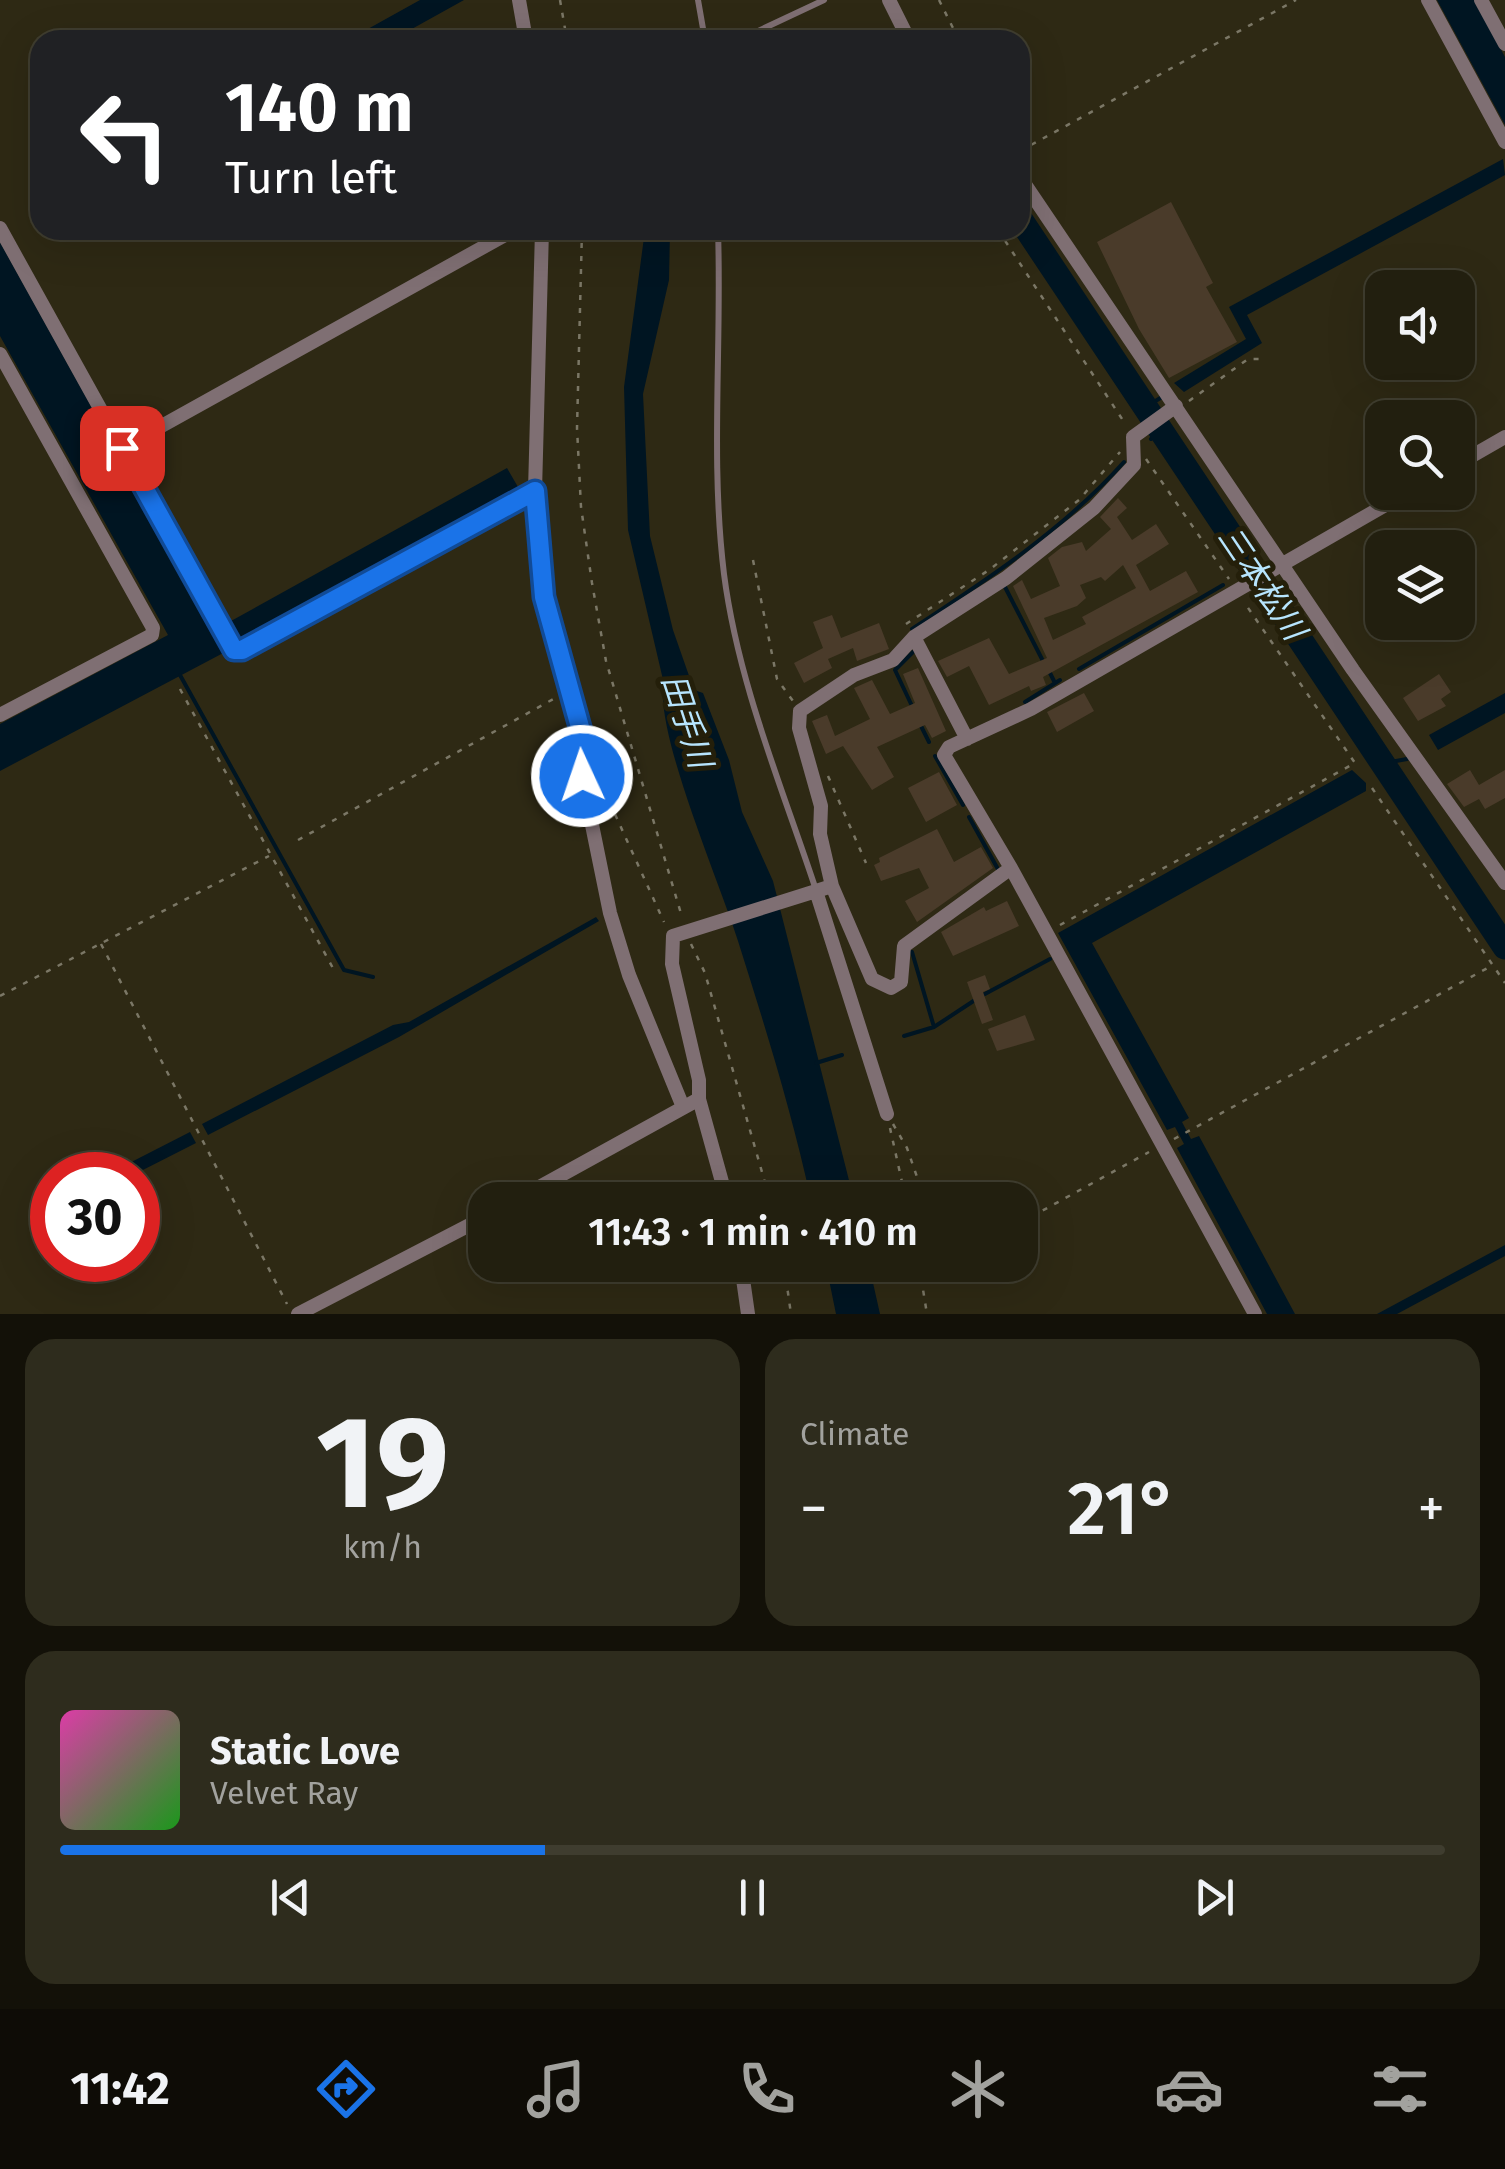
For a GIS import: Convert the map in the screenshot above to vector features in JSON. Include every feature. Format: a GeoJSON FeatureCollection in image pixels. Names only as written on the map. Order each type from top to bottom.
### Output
{"type":"FeatureCollection","features":[{"type":"Feature","properties":{"kind":"street"},"geometry":{"type":"LineString","coordinates":[[520,0],[524,30]]}},
{"type":"Feature","properties":{"kind":"street"},"geometry":{"type":"LineString","coordinates":[[889,0],[904,30]]}},
{"type":"Feature","properties":{"kind":"street"},"geometry":{"type":"LineString","coordinates":[[1428,0],[1505,142]]}},
{"type":"Feature","properties":{"kind":"street"},"geometry":{"type":"LineString","coordinates":[[1481,0],[1505,44]]}},
{"type":"Feature","properties":{"kind":"street"},"geometry":{"type":"LineString","coordinates":[[1030,192],[1353,670],[1505,883]]}},
{"type":"Feature","properties":{"kind":"street"},"geometry":{"type":"LineString","coordinates":[[0,228],[234,650],[242,650],[535,491]]}},
{"type":"Feature","properties":{"kind":"street"},"geometry":{"type":"LineString","coordinates":[[122,448],[496,240]]}},
{"type":"Feature","properties":{"kind":"street"},"geometry":{"type":"LineString","coordinates":[[542,240],[535,491],[544,597],[588,756],[582,776],[610,913],[629,974],[683,1108]]}},
{"type":"Feature","properties":{"kind":"street"},"geometry":{"type":"LineString","coordinates":[[0,354],[154,628],[152,635],[0,715]]}},
{"type":"Feature","properties":{"kind":"street"},"geometry":{"type":"LineString","coordinates":[[1011,868],[904,946],[901,982],[891,988],[872,979],[832,886],[820,834],[822,806],[799,728],[800,711],[854,675],[893,660],[914,637],[1006,578],[1094,508],[1134,465],[1133,437],[1176,406]]}},
{"type":"Feature","properties":{"kind":"street"},"geometry":{"type":"LineString","coordinates":[[1475,454],[1505,437]]}},
{"type":"Feature","properties":{"kind":"street"},"geometry":{"type":"LineString","coordinates":[[1255,1314],[1011,868],[944,755],[948,747],[1031,710],[1376,510]]}},
{"type":"Feature","properties":{"kind":"street"},"geometry":{"type":"LineString","coordinates":[[914,637],[967,739]]}},
{"type":"Feature","properties":{"kind":"street"},"geometry":{"type":"LineString","coordinates":[[721,1182],[698,1100],[699,1080],[672,964],[685,932],[832,886]]}},
{"type":"Feature","properties":{"kind":"street"},"geometry":{"type":"LineString","coordinates":[[812,893],[887,1114]]}},
{"type":"Feature","properties":{"kind":"street"},"geometry":{"type":"LineString","coordinates":[[549,1182],[698,1100]]}},
{"type":"Feature","properties":{"kind":"street"},"geometry":{"type":"LineString","coordinates":[[295,1314],[468,1226]]}},
{"type":"Feature","properties":{"kind":"street"},"geometry":{"type":"LineString","coordinates":[[743,1282],[748,1314]]}},
{"type":"Feature","properties":{"kind":"lane"},"geometry":{"type":"LineString","coordinates":[[698,0],[702,30]]}},
{"type":"Feature","properties":{"kind":"lane"},"geometry":{"type":"LineString","coordinates":[[760,30],[824,0]]}},
{"type":"Feature","properties":{"kind":"lane"},"geometry":{"type":"LineString","coordinates":[[718,240],[716,470],[724,576],[750,694],[812,893]]}},
{"type":"Feature","properties":{"kind":"path"},"geometry":{"type":"LineString","coordinates":[[560,0],[565,30]]}},
{"type":"Feature","properties":{"kind":"path"},"geometry":{"type":"LineString","coordinates":[[939,0],[954,30]]}},
{"type":"Feature","properties":{"kind":"path"},"geometry":{"type":"LineString","coordinates":[[1030,146],[1296,0]]}},
{"type":"Feature","properties":{"kind":"path"},"geometry":{"type":"LineString","coordinates":[[582,240],[577,428],[581,507],[606,661],[685,932],[704,973],[765,1182]]}},
{"type":"Feature","properties":{"kind":"path"},"geometry":{"type":"LineString","coordinates":[[914,637],[902,630],[906,622],[989,570],[1079,500],[1133,437],[1103,384],[1005,240]]}},
{"type":"Feature","properties":{"kind":"path"},"geometry":{"type":"LineString","coordinates":[[1176,406],[1248,359],[1260,359]]}},
{"type":"Feature","properties":{"kind":"path"},"geometry":{"type":"LineString","coordinates":[[1046,932],[1355,762],[1152,461],[1136,455]]}},
{"type":"Feature","properties":{"kind":"path"},"geometry":{"type":"LineString","coordinates":[[180,689],[334,970]]}},
{"type":"Feature","properties":{"kind":"path"},"geometry":{"type":"LineString","coordinates":[[298,840],[567,691]]}},
{"type":"Feature","properties":{"kind":"path"},"geometry":{"type":"LineString","coordinates":[[588,756],[657,911],[685,932]]}},
{"type":"Feature","properties":{"kind":"path"},"geometry":{"type":"LineString","coordinates":[[1372,788],[1505,983]]}},
{"type":"Feature","properties":{"kind":"path"},"geometry":{"type":"LineString","coordinates":[[0,996],[271,855]]}},
{"type":"Feature","properties":{"kind":"path"},"geometry":{"type":"LineString","coordinates":[[100,944],[295,1314]]}},
{"type":"Feature","properties":{"kind":"path"},"geometry":{"type":"LineString","coordinates":[[1179,1136],[1493,965]]}},
{"type":"Feature","properties":{"kind":"path"},"geometry":{"type":"LineString","coordinates":[[887,1114],[902,1182]]}},
{"type":"Feature","properties":{"kind":"path"},"geometry":{"type":"LineString","coordinates":[[887,1114],[908,1148],[919,1182]]}},
{"type":"Feature","properties":{"kind":"path"},"geometry":{"type":"LineString","coordinates":[[1038,1213],[1164,1144]]}},
{"type":"Feature","properties":{"kind":"path"},"geometry":{"type":"LineString","coordinates":[[786,1282],[791,1314]]}},
{"type":"Feature","properties":{"kind":"path"},"geometry":{"type":"LineString","coordinates":[[921,1282],[927,1314]]}},
{"type":"Feature","properties":{"kind":"water"},"geometry":{"type":"Polygon","coordinates":[[[420,0],[464,0],[410,30],[366,30],[420,0]]]}},
{"type":"Feature","properties":{"kind":"water"},"geometry":{"type":"Polygon","coordinates":[[[1437,0],[1474,0],[1505,57],[1505,125],[1437,0]]]}},
{"type":"Feature","properties":{"kind":"water"},"geometry":{"type":"Polygon","coordinates":[[[1503,159],[1505,175],[1247,315],[1262,343],[1184,392],[1174,383],[1246,339],[1229,307],[1503,159]]]}},
{"type":"Feature","properties":{"kind":"water","name":"田手川"},"geometry":{"type":"Polygon","coordinates":[[[644,240],[670,240],[669,280],[643,394],[650,536],[673,630],[694,690],[703,693],[729,760],[742,812],[773,881],[849,1182],[807,1182],[758,1005],[669,736],[664,684],[628,530],[624,387],[644,240]]]}},
{"type":"Feature","properties":{"kind":"water"},"geometry":{"type":"Polygon","coordinates":[[[0,242],[227,651],[0,771],[0,724],[168,635],[0,336],[0,242]]]}},
{"type":"Feature","properties":{"kind":"water"},"geometry":{"type":"Polygon","coordinates":[[[507,468],[518,487],[242,641],[231,621],[507,468]]]}},
{"type":"Feature","properties":{"kind":"water"},"geometry":{"type":"Polygon","coordinates":[[[1505,693],[1505,713],[1438,750],[1429,735],[1505,693]]]}},
{"type":"Feature","properties":{"kind":"water"},"geometry":{"type":"Polygon","coordinates":[[[1352,770],[1366,783],[1366,791],[1092,943],[1189,1118],[1182,1122],[1191,1139],[1199,1136],[1295,1314],[1267,1314],[1177,1148],[1184,1144],[1175,1127],[1167,1130],[1058,933],[1352,770]]]}},
{"type":"Feature","properties":{"kind":"water"},"geometry":{"type":"Polygon","coordinates":[[[596,917],[599,921],[399,1037],[208,1135],[202,1124],[393,1025],[409,1022],[596,917]]]}},
{"type":"Feature","properties":{"kind":"water"},"geometry":{"type":"Polygon","coordinates":[[[190,1132],[196,1143],[160,1161],[160,1152],[151,1152],[190,1132]]]}},
{"type":"Feature","properties":{"kind":"water"},"geometry":{"type":"Polygon","coordinates":[[[1505,1245],[1505,1256],[1397,1314],[1377,1314],[1505,1245]]]}},
{"type":"Feature","properties":{"kind":"water"},"geometry":{"type":"Polygon","coordinates":[[[829,1282],[873,1282],[880,1314],[836,1314],[829,1282]]]}},
{"type":"Feature","properties":{"kind":"building"},"geometry":{"type":"Polygon","coordinates":[[[1171,202],[1213,283],[1206,287],[1237,342],[1169,378],[1139,329],[1097,242],[1171,202]]]}},
{"type":"Feature","properties":{"kind":"building"},"geometry":{"type":"Polygon","coordinates":[[[1118,498],[1127,508],[1117,517],[1132,540],[1156,524],[1169,544],[1136,565],[1150,591],[1186,571],[1198,592],[1043,677],[1046,685],[1031,691],[1029,686],[989,705],[969,666],[947,677],[938,661],[989,638],[1009,674],[1047,658],[1013,586],[1022,580],[1031,599],[1060,586],[1048,558],[1062,547],[1082,542],[1086,551],[1111,529],[1100,517],[1118,498]],[[1123,565],[1105,581],[1101,577],[1080,585],[1086,598],[1077,606],[1044,618],[1053,640],[1086,624],[1082,617],[1136,588],[1123,565]]]}},
{"type":"Feature","properties":{"kind":"building"},"geometry":{"type":"Polygon","coordinates":[[[832,615],[841,638],[879,623],[889,649],[857,661],[853,648],[828,659],[832,668],[804,683],[794,663],[823,648],[813,622],[832,615]]]}},
{"type":"Feature","properties":{"kind":"building"},"geometry":{"type":"Polygon","coordinates":[[[918,668],[946,731],[932,738],[925,725],[877,747],[894,777],[872,790],[843,746],[826,754],[812,721],[827,715],[835,736],[870,719],[854,688],[872,680],[890,714],[915,703],[903,674],[918,668]]]}},
{"type":"Feature","properties":{"kind":"building"},"geometry":{"type":"Polygon","coordinates":[[[1439,674],[1451,692],[1441,699],[1446,706],[1418,721],[1403,698],[1439,674]]]}},
{"type":"Feature","properties":{"kind":"building"},"geometry":{"type":"Polygon","coordinates":[[[1084,693],[1094,711],[1057,732],[1047,712],[1084,693]]]}},
{"type":"Feature","properties":{"kind":"building"},"geometry":{"type":"Polygon","coordinates":[[[1470,770],[1479,785],[1505,770],[1505,798],[1485,809],[1479,799],[1464,807],[1447,784],[1470,770]]]}},
{"type":"Feature","properties":{"kind":"building"},"geometry":{"type":"Polygon","coordinates":[[[939,772],[957,805],[926,822],[908,788],[939,772]]]}},
{"type":"Feature","properties":{"kind":"building"},"geometry":{"type":"Polygon","coordinates":[[[937,829],[954,862],[981,847],[993,868],[917,922],[905,901],[929,888],[919,868],[881,881],[874,865],[880,862],[879,858],[937,829]]]}},
{"type":"Feature","properties":{"kind":"building"},"geometry":{"type":"Polygon","coordinates":[[[1007,901],[1019,926],[953,956],[941,932],[984,907],[986,911],[1007,901]]]}},
{"type":"Feature","properties":{"kind":"building"},"geometry":{"type":"Polygon","coordinates":[[[985,975],[990,989],[983,992],[993,1020],[982,1024],[967,982],[985,975]]]}},
{"type":"Feature","properties":{"kind":"building"},"geometry":{"type":"Polygon","coordinates":[[[1025,1015],[1035,1040],[997,1051],[988,1029],[1025,1015]]]}},
{"type":"Feature","properties":{"kind":"waterway","name":"三本松川"},"geometry":{"type":"LineString","coordinates":[[1030,234],[1505,947]]}},
{"type":"Feature","properties":{"kind":"waterway"},"geometry":{"type":"LineString","coordinates":[[1144,408],[1162,397]]}},
{"type":"Feature","properties":{"kind":"waterway"},"geometry":{"type":"LineString","coordinates":[[1151,439],[1159,431]]}},
{"type":"Feature","properties":{"kind":"waterway"},"geometry":{"type":"LineString","coordinates":[[912,629],[1050,532],[1124,462]]}},
{"type":"Feature","properties":{"kind":"waterway"},"geometry":{"type":"LineString","coordinates":[[1240,573],[1248,566]]}},
{"type":"Feature","properties":{"kind":"waterway"},"geometry":{"type":"LineString","coordinates":[[1079,669],[1223,585]]}},
{"type":"Feature","properties":{"kind":"waterway"},"geometry":{"type":"LineString","coordinates":[[1005,587],[1044,663]]}},
{"type":"Feature","properties":{"kind":"waterway"},"geometry":{"type":"LineString","coordinates":[[912,706],[895,670],[913,652]]}},
{"type":"Feature","properties":{"kind":"waterway"},"geometry":{"type":"LineString","coordinates":[[1049,671],[1055,683]]}},
{"type":"Feature","properties":{"kind":"waterway"},"geometry":{"type":"LineString","coordinates":[[180,675],[344,970],[373,977]]}},
{"type":"Feature","properties":{"kind":"waterway"},"geometry":{"type":"LineString","coordinates":[[1025,702],[1060,680]]}},
{"type":"Feature","properties":{"kind":"waterway"},"geometry":{"type":"LineString","coordinates":[[920,724],[929,742]]}},
{"type":"Feature","properties":{"kind":"waterway"},"geometry":{"type":"LineString","coordinates":[[935,756],[963,805]]}},
{"type":"Feature","properties":{"kind":"waterway"},"geometry":{"type":"LineString","coordinates":[[1385,763],[1407,759]]}},
{"type":"Feature","properties":{"kind":"waterway"},"geometry":{"type":"LineString","coordinates":[[969,817],[999,871]]}},
{"type":"Feature","properties":{"kind":"waterway"},"geometry":{"type":"LineString","coordinates":[[912,952],[934,1027]]}},
{"type":"Feature","properties":{"kind":"waterway"},"geometry":{"type":"LineString","coordinates":[[983,995],[1050,959]]}},
{"type":"Feature","properties":{"kind":"waterway"},"geometry":{"type":"LineString","coordinates":[[904,1036],[934,1027],[975,1000]]}},
{"type":"Feature","properties":{"kind":"waterway"},"geometry":{"type":"LineString","coordinates":[[816,1063],[842,1055]]}},
{"type":"Feature","properties":{"kind":"route"},"geometry":{"type":"LineString","coordinates":[[122,448],[234,650],[242,650],[535,491],[544,597],[588,756],[582,776]]}}]}
